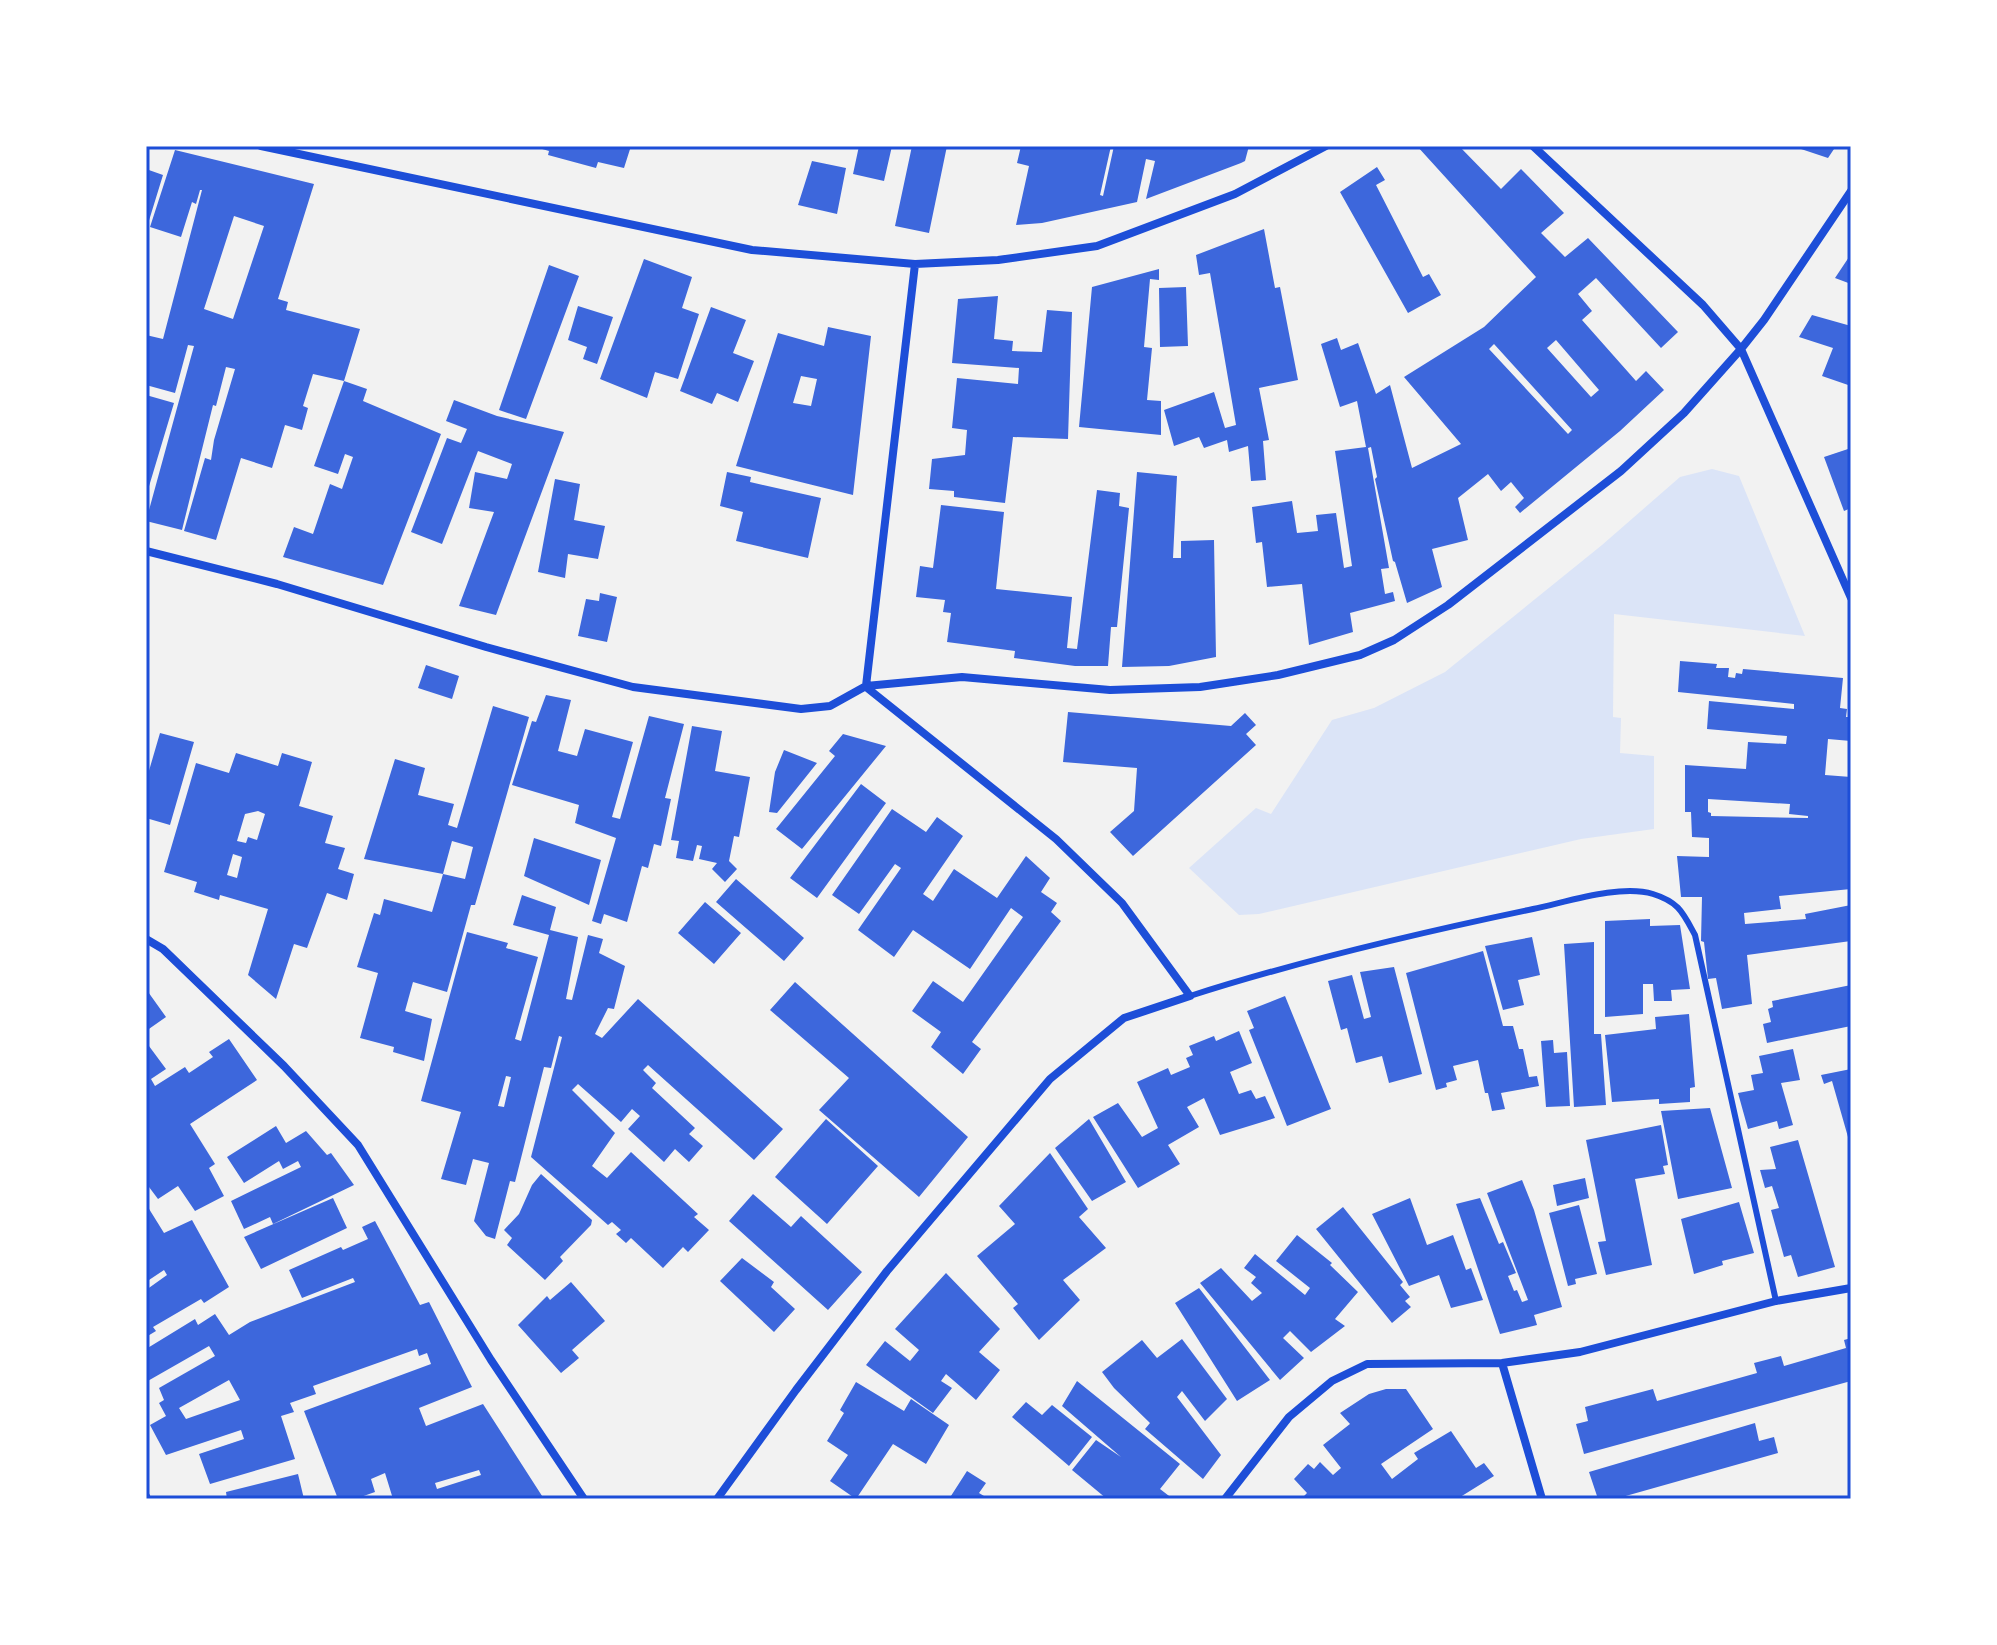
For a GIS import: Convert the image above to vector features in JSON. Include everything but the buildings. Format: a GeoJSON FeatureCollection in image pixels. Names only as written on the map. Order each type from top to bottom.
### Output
{"type":"FeatureCollection","features":[{"type":"Feature","properties":{"kind":"street"},"geometry":{"type":"LineString","coordinates":[[261,146],[752,250],[915,264],[998,260],[1097,246],[1235,194],[1326,146]]}},
{"type":"Feature","properties":{"kind":"street"},"geometry":{"type":"LineString","coordinates":[[1533,146],[1703,305],[1741,349],[1851,598]]}},
{"type":"Feature","properties":{"kind":"street"},"geometry":{"type":"LineString","coordinates":[[146,551],[277,584],[486,647],[633,687],[801,709],[830,706],[866,686],[962,677],[1110,690],[1200,687],[1278,675],[1360,655],[1394,640],[1448,605],[1621,471],[1684,413],[1741,349],[1851,191]]}},
{"type":"Feature","properties":{"kind":"street"},"geometry":{"type":"LineString","coordinates":[[866,686],[915,264]]}},
{"type":"Feature","properties":{"kind":"street"},"geometry":{"type":"LineString","coordinates":[[717,1499],[887,1271],[1050,1079],[1124,1018],[1190,996],[1122,903],[1056,839],[866,686]]}},
{"type":"Feature","properties":{"kind":"street"},"geometry":{"type":"LineString","coordinates":[[146,939],[163,949],[284,1066],[358,1145],[491,1360],[584,1499]]}},
{"type":"Feature","properties":{"kind":"street"},"geometry":{"type":"LineString","coordinates":[[1225,1499],[1289,1417],[1332,1381],[1367,1364],[1502,1363],[1580,1352],[1776,1301],[1851,1288]]}},
{"type":"Feature","properties":{"kind":"street"},"geometry":{"type":"LineString","coordinates":[[1502,1363],[1542,1499]]}},
{"type":"Feature","properties":{"kind":"lane"},"geometry":{"type":"LineString","coordinates":[[1190,996],[1239,980],[1428,931],[1618,892],[1652,894],[1681,908],[1695,935],[1776,1301]]}},
{"type":"Feature","properties":{"kind":"shaded area"},"geometry":{"type":"Polygon","coordinates":[[[1712,469],[1739,476],[1805,636],[1614,614],[1613,717],[1621,718],[1620,753],[1654,756],[1654,829],[1581,839],[1259,914],[1239,915],[1189,868],[1256,808],[1271,814],[1332,720],[1374,708],[1445,672],[1602,545],[1680,477],[1712,469]]]}}]}
